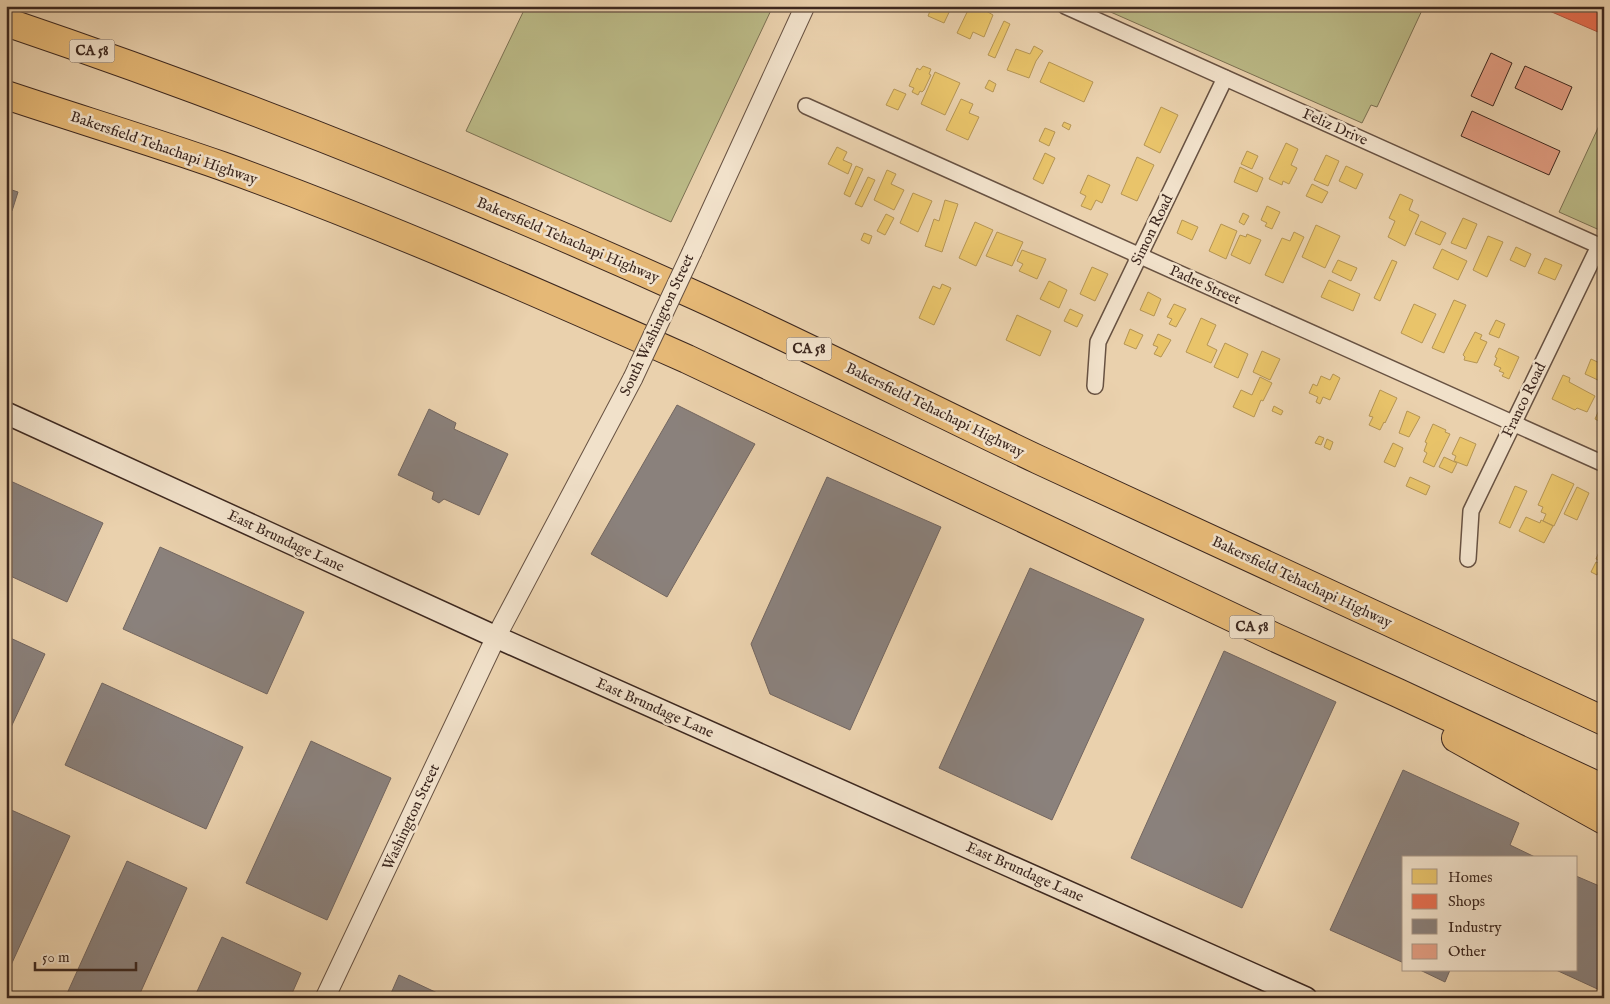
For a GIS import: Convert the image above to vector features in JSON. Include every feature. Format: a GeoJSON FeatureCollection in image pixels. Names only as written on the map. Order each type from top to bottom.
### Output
{"type":"FeatureCollection","features":[{"type":"Feature","properties":{"kind":"highway"},"geometry":{"type":"LineString","coordinates":[[18,6],[86,36],[177,82]]}},
{"type":"Feature","properties":{"kind":"highway","name":"Bakersfield Tehachapi Highway"},"geometry":{"type":"LineString","coordinates":[[6,22],[177,82],[347,146],[512,214],[722,307],[1039,460],[1604,721]]}},
{"type":"Feature","properties":{"kind":"highway","name":"Bakersfield Tehachapi Highway"},"geometry":{"type":"LineString","coordinates":[[6,95],[222,166],[342,212],[687,359],[1274,637],[1398,692],[1604,789]]}},
{"type":"Feature","properties":{"kind":"highway"},"geometry":{"type":"LineString","coordinates":[[1430,641],[1494,653],[1604,702]]}},
{"type":"Feature","properties":{"kind":"highway"},"geometry":{"type":"LineString","coordinates":[[1398,692],[1446,732],[1604,820]]}},
{"type":"Feature","properties":{"kind":"main road","name":"East Brundage Lane"},"geometry":{"type":"LineString","coordinates":[[6,413],[496,637],[1306,998]]}},
{"type":"Feature","properties":{"kind":"street","name":"South Washington Street"},"geometry":{"type":"LineString","coordinates":[[496,637],[633,378],[805,6]]}},
{"type":"Feature","properties":{"kind":"street","name":"Feliz Drive"},"geometry":{"type":"LineString","coordinates":[[1065,6],[1601,247]]}},
{"type":"Feature","properties":{"kind":"street","name":"Simon Road"},"geometry":{"type":"LineString","coordinates":[[1095,386],[1098,342],[1225,78]]}},
{"type":"Feature","properties":{"kind":"street","name":"Padre Street"},"geometry":{"type":"LineString","coordinates":[[806,106],[1604,464]]}},
{"type":"Feature","properties":{"kind":"street","name":"Franco Road"},"geometry":{"type":"LineString","coordinates":[[1468,560],[1471,511],[1601,247]]}},
{"type":"Feature","properties":{"kind":"street","name":"Washington Street"},"geometry":{"type":"LineString","coordinates":[[325,998],[496,637]]}},
{"type":"Feature","properties":{"kind":"shaded area"},"geometry":{"type":"Polygon","coordinates":[[[526,6],[773,6],[671,222],[466,131],[526,6]]]}},
{"type":"Feature","properties":{"kind":"shaded area"},"geometry":{"type":"Polygon","coordinates":[[[1097,6],[1424,6],[1377,107],[1371,105],[1362,123],[1097,6]]]}},
{"type":"Feature","properties":{"kind":"shaded area"},"geometry":{"type":"Polygon","coordinates":[[[1604,115],[1604,232],[1559,212],[1604,115]]]}},
{"type":"Feature","properties":{"kind":"building: Homes"},"geometry":{"type":"Polygon","coordinates":[[[932,6],[952,6],[944,23],[928,16],[932,6]]]}},
{"type":"Feature","properties":{"kind":"building: Homes"},"geometry":{"type":"Polygon","coordinates":[[[970,6],[978,6],[993,15],[984,37],[973,32],[970,39],[957,33],[970,6]]]}},
{"type":"Feature","properties":{"kind":"building: Homes"},"geometry":{"type":"Polygon","coordinates":[[[1004,21],[1010,24],[995,58],[988,55],[1004,21]]]}},
{"type":"Feature","properties":{"kind":"building: Homes"},"geometry":{"type":"Polygon","coordinates":[[[1034,46],[1043,51],[1036,61],[1029,78],[1007,70],[1016,49],[1030,54],[1034,46]]]}},
{"type":"Feature","properties":{"kind":"building: Homes"},"geometry":{"type":"Polygon","coordinates":[[[1049,62],[1093,82],[1084,102],[1040,82],[1049,62]]]}},
{"type":"Feature","properties":{"kind":"building: Homes"},"geometry":{"type":"Polygon","coordinates":[[[923,66],[931,69],[929,74],[931,75],[924,90],[920,91],[918,95],[912,92],[914,88],[909,86],[917,68],[920,70],[923,66]]]}},
{"type":"Feature","properties":{"kind":"building: Homes"},"geometry":{"type":"Polygon","coordinates":[[[935,72],[960,83],[945,115],[921,104],[935,72]]]}},
{"type":"Feature","properties":{"kind":"building: Homes"},"geometry":{"type":"Polygon","coordinates":[[[989,80],[996,84],[993,92],[985,88],[989,80]]]}},
{"type":"Feature","properties":{"kind":"building: Homes"},"geometry":{"type":"Polygon","coordinates":[[[894,89],[906,94],[898,110],[886,105],[894,89]]]}},
{"type":"Feature","properties":{"kind":"building: Homes"},"geometry":{"type":"Polygon","coordinates":[[[961,99],[973,104],[969,113],[979,117],[968,140],[946,130],[961,99]]]}},
{"type":"Feature","properties":{"kind":"building: Homes"},"geometry":{"type":"Polygon","coordinates":[[[1161,107],[1178,115],[1160,153],[1144,145],[1161,107]]]}},
{"type":"Feature","properties":{"kind":"building: Homes"},"geometry":{"type":"Polygon","coordinates":[[[1064,122],[1071,125],[1069,130],[1062,126],[1064,122]]]}},
{"type":"Feature","properties":{"kind":"building: Homes"},"geometry":{"type":"Polygon","coordinates":[[[1045,128],[1055,132],[1049,146],[1039,141],[1045,128]]]}},
{"type":"Feature","properties":{"kind":"building: Homes"},"geometry":{"type":"Polygon","coordinates":[[[1286,143],[1298,149],[1291,165],[1297,168],[1289,184],[1283,181],[1282,185],[1269,179],[1286,143]]]}},
{"type":"Feature","properties":{"kind":"building: Homes"},"geometry":{"type":"Polygon","coordinates":[[[837,147],[847,152],[843,160],[852,164],[848,174],[828,164],[837,147]]]}},
{"type":"Feature","properties":{"kind":"building: Homes"},"geometry":{"type":"Polygon","coordinates":[[[1247,151],[1258,156],[1252,169],[1241,164],[1247,151]]]}},
{"type":"Feature","properties":{"kind":"building: Homes"},"geometry":{"type":"Polygon","coordinates":[[[1045,153],[1055,158],[1043,184],[1033,179],[1045,153]]]}},
{"type":"Feature","properties":{"kind":"building: Homes"},"geometry":{"type":"Polygon","coordinates":[[[1326,155],[1339,161],[1328,186],[1314,180],[1326,155]]]}},
{"type":"Feature","properties":{"kind":"building: Homes"},"geometry":{"type":"Polygon","coordinates":[[[1137,157],[1154,165],[1137,201],[1121,194],[1137,157]]]}},
{"type":"Feature","properties":{"kind":"building: Homes"},"geometry":{"type":"Polygon","coordinates":[[[856,166],[863,169],[850,197],[844,194],[856,166]]]}},
{"type":"Feature","properties":{"kind":"building: Homes"},"geometry":{"type":"Polygon","coordinates":[[[1346,166],[1363,174],[1356,189],[1339,181],[1346,166]]]}},
{"type":"Feature","properties":{"kind":"building: Homes"},"geometry":{"type":"Polygon","coordinates":[[[1240,167],[1263,178],[1257,192],[1234,182],[1240,167]]]}},
{"type":"Feature","properties":{"kind":"building: Homes"},"geometry":{"type":"Polygon","coordinates":[[[887,170],[896,174],[891,184],[904,190],[894,210],[874,200],[887,170]]]}},
{"type":"Feature","properties":{"kind":"building: Homes"},"geometry":{"type":"Polygon","coordinates":[[[1088,175],[1110,185],[1102,203],[1096,200],[1091,210],[1081,206],[1086,196],[1080,193],[1088,175]]]}},
{"type":"Feature","properties":{"kind":"building: Homes"},"geometry":{"type":"Polygon","coordinates":[[[868,177],[875,180],[862,207],[855,204],[868,177]]]}},
{"type":"Feature","properties":{"kind":"building: Homes"},"geometry":{"type":"Polygon","coordinates":[[[1312,184],[1328,192],[1322,203],[1306,196],[1312,184]]]}},
{"type":"Feature","properties":{"kind":"building: Homes"},"geometry":{"type":"Polygon","coordinates":[[[913,193],[932,201],[918,232],[900,223],[913,193]]]}},
{"type":"Feature","properties":{"kind":"building: Homes"},"geometry":{"type":"Polygon","coordinates":[[[1400,194],[1413,200],[1409,210],[1419,215],[1405,246],[1388,237],[1395,221],[1389,218],[1400,194]]]}},
{"type":"Feature","properties":{"kind":"building: Homes"},"geometry":{"type":"Polygon","coordinates":[[[945,200],[958,204],[942,252],[925,246],[934,219],[939,221],[945,200]]]}},
{"type":"Feature","properties":{"kind":"building: Homes"},"geometry":{"type":"Polygon","coordinates":[[[1267,206],[1280,212],[1272,229],[1265,226],[1267,223],[1261,220],[1267,206]]]}},
{"type":"Feature","properties":{"kind":"building: Homes"},"geometry":{"type":"Polygon","coordinates":[[[1243,213],[1249,216],[1244,225],[1239,222],[1243,213]]]}},
{"type":"Feature","properties":{"kind":"building: Homes"},"geometry":{"type":"Polygon","coordinates":[[[886,214],[894,218],[885,235],[877,231],[886,214]]]}},
{"type":"Feature","properties":{"kind":"building: Homes"},"geometry":{"type":"Polygon","coordinates":[[[1463,218],[1477,224],[1466,249],[1451,243],[1463,218]]]}},
{"type":"Feature","properties":{"kind":"building: Homes"},"geometry":{"type":"Polygon","coordinates":[[[1182,220],[1198,227],[1192,240],[1177,233],[1182,220]]]}},
{"type":"Feature","properties":{"kind":"building: Homes"},"geometry":{"type":"Polygon","coordinates":[[[1421,221],[1446,233],[1440,245],[1415,234],[1421,221]]]}},
{"type":"Feature","properties":{"kind":"building: Homes"},"geometry":{"type":"Polygon","coordinates":[[[975,222],[993,230],[976,266],[959,258],[975,222]]]}},
{"type":"Feature","properties":{"kind":"building: Homes"},"geometry":{"type":"Polygon","coordinates":[[[1221,224],[1237,231],[1226,259],[1209,251],[1221,224]]]}},
{"type":"Feature","properties":{"kind":"building: Homes"},"geometry":{"type":"Polygon","coordinates":[[[1316,225],[1340,236],[1325,268],[1302,257],[1316,225]]]}},
{"type":"Feature","properties":{"kind":"building: Homes"},"geometry":{"type":"Polygon","coordinates":[[[997,232],[1023,242],[1012,266],[986,256],[997,232]]]}},
{"type":"Feature","properties":{"kind":"building: Homes"},"geometry":{"type":"Polygon","coordinates":[[[1294,232],[1304,237],[1283,283],[1265,275],[1282,238],[1290,241],[1294,232]]]}},
{"type":"Feature","properties":{"kind":"building: Homes"},"geometry":{"type":"Polygon","coordinates":[[[864,233],[872,236],[869,244],[861,240],[864,233]]]}},
{"type":"Feature","properties":{"kind":"building: Homes"},"geometry":{"type":"Polygon","coordinates":[[[1247,234],[1261,240],[1250,264],[1231,255],[1240,235],[1246,237],[1247,234]]]}},
{"type":"Feature","properties":{"kind":"building: Homes"},"geometry":{"type":"Polygon","coordinates":[[[1488,236],[1503,242],[1487,277],[1473,270],[1488,236]]]}},
{"type":"Feature","properties":{"kind":"building: Homes"},"geometry":{"type":"Polygon","coordinates":[[[1516,247],[1531,254],[1525,267],[1510,260],[1516,247]]]}},
{"type":"Feature","properties":{"kind":"building: Homes"},"geometry":{"type":"Polygon","coordinates":[[[1442,249],[1467,261],[1458,280],[1433,268],[1442,249]]]}},
{"type":"Feature","properties":{"kind":"building: Homes"},"geometry":{"type":"Polygon","coordinates":[[[1022,250],[1046,259],[1037,279],[1019,271],[1023,264],[1017,261],[1022,250]]]}},
{"type":"Feature","properties":{"kind":"building: Homes"},"geometry":{"type":"Polygon","coordinates":[[[1545,258],[1562,265],[1555,280],[1538,273],[1545,258]]]}},
{"type":"Feature","properties":{"kind":"building: Homes"},"geometry":{"type":"Polygon","coordinates":[[[1338,260],[1357,268],[1351,281],[1332,272],[1338,260]]]}},
{"type":"Feature","properties":{"kind":"building: Homes"},"geometry":{"type":"Polygon","coordinates":[[[1392,260],[1397,262],[1380,301],[1374,298],[1392,260]]]}},
{"type":"Feature","properties":{"kind":"building: Homes"},"geometry":{"type":"Polygon","coordinates":[[[1092,267],[1108,274],[1095,301],[1080,294],[1092,267]]]}},
{"type":"Feature","properties":{"kind":"building: Homes"},"geometry":{"type":"Polygon","coordinates":[[[1329,280],[1360,294],[1353,311],[1321,297],[1329,280]]]}},
{"type":"Feature","properties":{"kind":"building: Homes"},"geometry":{"type":"Polygon","coordinates":[[[1049,281],[1067,290],[1059,308],[1040,299],[1049,281]]]}},
{"type":"Feature","properties":{"kind":"building: Homes"},"geometry":{"type":"Polygon","coordinates":[[[942,284],[951,288],[934,325],[919,318],[933,286],[940,289],[942,284]]]}},
{"type":"Feature","properties":{"kind":"building: Homes"},"geometry":{"type":"Polygon","coordinates":[[[1148,292],[1161,299],[1154,316],[1140,310],[1148,292]]]}},
{"type":"Feature","properties":{"kind":"building: Homes"},"geometry":{"type":"Polygon","coordinates":[[[1454,300],[1466,305],[1444,353],[1432,348],[1454,300]]]}},
{"type":"Feature","properties":{"kind":"building: Homes"},"geometry":{"type":"Polygon","coordinates":[[[1174,304],[1186,309],[1176,327],[1169,324],[1172,319],[1167,317],[1174,304]]]}},
{"type":"Feature","properties":{"kind":"building: Homes"},"geometry":{"type":"Polygon","coordinates":[[[1414,304],[1436,314],[1422,343],[1401,333],[1414,304]]]}},
{"type":"Feature","properties":{"kind":"building: Homes"},"geometry":{"type":"Polygon","coordinates":[[[1070,309],[1083,315],[1077,327],[1064,321],[1070,309]]]}},
{"type":"Feature","properties":{"kind":"building: Homes"},"geometry":{"type":"Polygon","coordinates":[[[1017,315],[1051,331],[1040,356],[1006,340],[1017,315]]]}},
{"type":"Feature","properties":{"kind":"building: Homes"},"geometry":{"type":"Polygon","coordinates":[[[1201,318],[1216,325],[1207,345],[1217,350],[1211,363],[1186,352],[1201,318]]]}},
{"type":"Feature","properties":{"kind":"building: Homes"},"geometry":{"type":"Polygon","coordinates":[[[1496,320],[1505,324],[1499,338],[1489,334],[1496,320]]]}},
{"type":"Feature","properties":{"kind":"building: Homes"},"geometry":{"type":"Polygon","coordinates":[[[1130,329],[1143,335],[1136,349],[1124,344],[1130,329]]]}},
{"type":"Feature","properties":{"kind":"building: Homes"},"geometry":{"type":"Polygon","coordinates":[[[1475,332],[1482,335],[1480,339],[1487,342],[1477,363],[1464,360],[1465,357],[1463,355],[1475,332]]]}},
{"type":"Feature","properties":{"kind":"building: Homes"},"geometry":{"type":"Polygon","coordinates":[[[1158,334],[1171,340],[1161,357],[1154,354],[1158,347],[1153,345],[1158,334]]]}},
{"type":"Feature","properties":{"kind":"building: Homes"},"geometry":{"type":"Polygon","coordinates":[[[1225,343],[1248,354],[1238,378],[1214,367],[1225,343]]]}},
{"type":"Feature","properties":{"kind":"building: Homes"},"geometry":{"type":"Polygon","coordinates":[[[1499,348],[1519,357],[1509,379],[1502,376],[1504,373],[1499,371],[1501,368],[1494,365],[1499,348]]]}},
{"type":"Feature","properties":{"kind":"building: Homes"},"geometry":{"type":"Polygon","coordinates":[[[1262,351],[1280,359],[1270,380],[1253,372],[1262,351]]]}},
{"type":"Feature","properties":{"kind":"building: Homes"},"geometry":{"type":"Polygon","coordinates":[[[1591,359],[1604,365],[1604,373],[1600,381],[1585,374],[1591,359]]]}},
{"type":"Feature","properties":{"kind":"building: Homes"},"geometry":{"type":"Polygon","coordinates":[[[1333,374],[1340,378],[1330,400],[1323,397],[1320,404],[1316,402],[1318,397],[1309,393],[1313,384],[1317,386],[1321,376],[1330,380],[1333,374]]]}},
{"type":"Feature","properties":{"kind":"building: Homes"},"geometry":{"type":"Polygon","coordinates":[[[1563,375],[1570,378],[1569,382],[1595,396],[1587,412],[1577,408],[1575,410],[1552,399],[1563,375]]]}},
{"type":"Feature","properties":{"kind":"building: Homes"},"geometry":{"type":"Polygon","coordinates":[[[1260,377],[1272,383],[1263,401],[1261,400],[1254,417],[1233,407],[1241,390],[1252,395],[1260,377]]]}},
{"type":"Feature","properties":{"kind":"building: Homes"},"geometry":{"type":"Polygon","coordinates":[[[1380,390],[1397,398],[1380,430],[1369,425],[1373,417],[1369,416],[1380,390]]]}},
{"type":"Feature","properties":{"kind":"building: Homes"},"geometry":{"type":"Polygon","coordinates":[[[1604,399],[1604,428],[1601,427],[1602,423],[1595,419],[1604,399]]]}},
{"type":"Feature","properties":{"kind":"building: Homes"},"geometry":{"type":"Polygon","coordinates":[[[1274,406],[1283,411],[1281,415],[1272,411],[1274,406]]]}},
{"type":"Feature","properties":{"kind":"building: Homes"},"geometry":{"type":"Polygon","coordinates":[[[1407,411],[1420,417],[1409,437],[1399,433],[1407,411]]]}},
{"type":"Feature","properties":{"kind":"building: Homes"},"geometry":{"type":"Polygon","coordinates":[[[1433,424],[1450,434],[1434,467],[1423,462],[1427,453],[1424,451],[1427,443],[1425,442],[1433,424]]]}},
{"type":"Feature","properties":{"kind":"building: Homes"},"geometry":{"type":"Polygon","coordinates":[[[1319,436],[1324,438],[1321,445],[1315,443],[1319,436]]]}},
{"type":"Feature","properties":{"kind":"building: Homes"},"geometry":{"type":"Polygon","coordinates":[[[1460,437],[1476,444],[1467,466],[1454,461],[1456,456],[1452,454],[1460,437]]]}},
{"type":"Feature","properties":{"kind":"building: Homes"},"geometry":{"type":"Polygon","coordinates":[[[1327,439],[1333,442],[1330,450],[1324,447],[1327,439]]]}},
{"type":"Feature","properties":{"kind":"building: Homes"},"geometry":{"type":"Polygon","coordinates":[[[1393,443],[1403,448],[1395,467],[1384,462],[1393,443]]]}},
{"type":"Feature","properties":{"kind":"building: Homes"},"geometry":{"type":"Polygon","coordinates":[[[1444,457],[1457,463],[1452,473],[1439,467],[1444,457]]]}},
{"type":"Feature","properties":{"kind":"building: Homes"},"geometry":{"type":"Polygon","coordinates":[[[1552,474],[1574,484],[1554,526],[1543,521],[1546,514],[1541,512],[1543,507],[1538,505],[1552,474]]]}},
{"type":"Feature","properties":{"kind":"building: Homes"},"geometry":{"type":"Polygon","coordinates":[[[1410,477],[1430,486],[1426,495],[1406,486],[1410,477]]]}},
{"type":"Feature","properties":{"kind":"building: Homes"},"geometry":{"type":"Polygon","coordinates":[[[1515,486],[1527,491],[1510,528],[1499,523],[1515,486]]]}},
{"type":"Feature","properties":{"kind":"building: Homes"},"geometry":{"type":"Polygon","coordinates":[[[1577,487],[1589,493],[1577,520],[1564,514],[1577,487]]]}},
{"type":"Feature","properties":{"kind":"building: Homes"},"geometry":{"type":"Polygon","coordinates":[[[1526,517],[1540,523],[1541,520],[1553,526],[1544,543],[1519,531],[1526,517]]]}},
{"type":"Feature","properties":{"kind":"building: Homes"},"geometry":{"type":"Polygon","coordinates":[[[1599,552],[1604,554],[1603,562],[1596,559],[1599,552]]]}},
{"type":"Feature","properties":{"kind":"building: Homes"},"geometry":{"type":"Polygon","coordinates":[[[1596,562],[1602,564],[1597,575],[1591,572],[1596,562]]]}},
{"type":"Feature","properties":{"kind":"building: Shops"},"geometry":{"type":"Polygon","coordinates":[[[1538,6],[1604,6],[1604,20],[1598,32],[1538,6]]]}},
{"type":"Feature","properties":{"kind":"building: Industry"},"geometry":{"type":"Polygon","coordinates":[[[6,188],[18,192],[12,211],[6,210],[6,188]]]}},
{"type":"Feature","properties":{"kind":"building: Industry"},"geometry":{"type":"Polygon","coordinates":[[[677,405],[755,444],[667,597],[591,554],[677,405]]]}},
{"type":"Feature","properties":{"kind":"building: Industry"},"geometry":{"type":"Polygon","coordinates":[[[429,409],[456,423],[454,429],[508,454],[479,515],[444,499],[439,503],[432,499],[434,492],[398,475],[429,409]]]}},
{"type":"Feature","properties":{"kind":"building: Industry"},"geometry":{"type":"Polygon","coordinates":[[[827,477],[941,527],[850,730],[770,694],[751,644],[827,477]]]}},
{"type":"Feature","properties":{"kind":"building: Industry"},"geometry":{"type":"Polygon","coordinates":[[[6,479],[103,523],[67,602],[6,574],[6,479]]]}},
{"type":"Feature","properties":{"kind":"building: Industry"},"geometry":{"type":"Polygon","coordinates":[[[160,547],[304,612],[267,694],[123,629],[160,547]]]}},
{"type":"Feature","properties":{"kind":"building: Industry"},"geometry":{"type":"Polygon","coordinates":[[[1030,568],[1144,619],[1052,820],[939,768],[1030,568]]]}},
{"type":"Feature","properties":{"kind":"building: Industry"},"geometry":{"type":"Polygon","coordinates":[[[6,636],[45,654],[6,738],[6,636]]]}},
{"type":"Feature","properties":{"kind":"building: Industry"},"geometry":{"type":"Polygon","coordinates":[[[1224,651],[1336,702],[1242,908],[1131,858],[1224,651]]]}},
{"type":"Feature","properties":{"kind":"building: Industry"},"geometry":{"type":"Polygon","coordinates":[[[102,683],[243,747],[206,829],[65,765],[102,683]]]}},
{"type":"Feature","properties":{"kind":"building: Industry"},"geometry":{"type":"Polygon","coordinates":[[[311,741],[391,778],[327,920],[246,883],[311,741]]]}},
{"type":"Feature","properties":{"kind":"building: Industry"},"geometry":{"type":"Polygon","coordinates":[[[1403,770],[1519,823],[1510,845],[1533,856],[1402,856],[1402,962],[1330,930],[1403,770]]]}},
{"type":"Feature","properties":{"kind":"building: Industry"},"geometry":{"type":"Polygon","coordinates":[[[9,809],[70,836],[6,976],[6,816],[9,809]]]}},
{"type":"Feature","properties":{"kind":"building: Industry"},"geometry":{"type":"Polygon","coordinates":[[[127,861],[187,888],[138,998],[65,998],[127,861]]]}},
{"type":"Feature","properties":{"kind":"building: Industry"},"geometry":{"type":"Polygon","coordinates":[[[1578,877],[1604,888],[1604,992],[1560,972],[1578,972],[1578,877]]]}},
{"type":"Feature","properties":{"kind":"building: Industry"},"geometry":{"type":"Polygon","coordinates":[[[222,937],[301,973],[290,998],[194,998],[222,937]]]}},
{"type":"Feature","properties":{"kind":"building: Industry"},"geometry":{"type":"Polygon","coordinates":[[[1424,972],[1449,972],[1445,982],[1424,972]]]}},
{"type":"Feature","properties":{"kind":"building: Industry"},"geometry":{"type":"Polygon","coordinates":[[[399,975],[448,998],[389,998],[399,975]]]}},
{"type":"Feature","properties":{"kind":"building: Other"},"geometry":{"type":"Polygon","coordinates":[[[1491,53],[1512,63],[1493,106],[1471,96],[1491,53]]]}},
{"type":"Feature","properties":{"kind":"building: Other"},"geometry":{"type":"Polygon","coordinates":[[[1525,66],[1572,87],[1562,110],[1515,88],[1525,66]]]}},
{"type":"Feature","properties":{"kind":"building: Other"},"geometry":{"type":"Polygon","coordinates":[[[1472,111],[1560,151],[1549,175],[1461,136],[1472,111]]]}}]}
